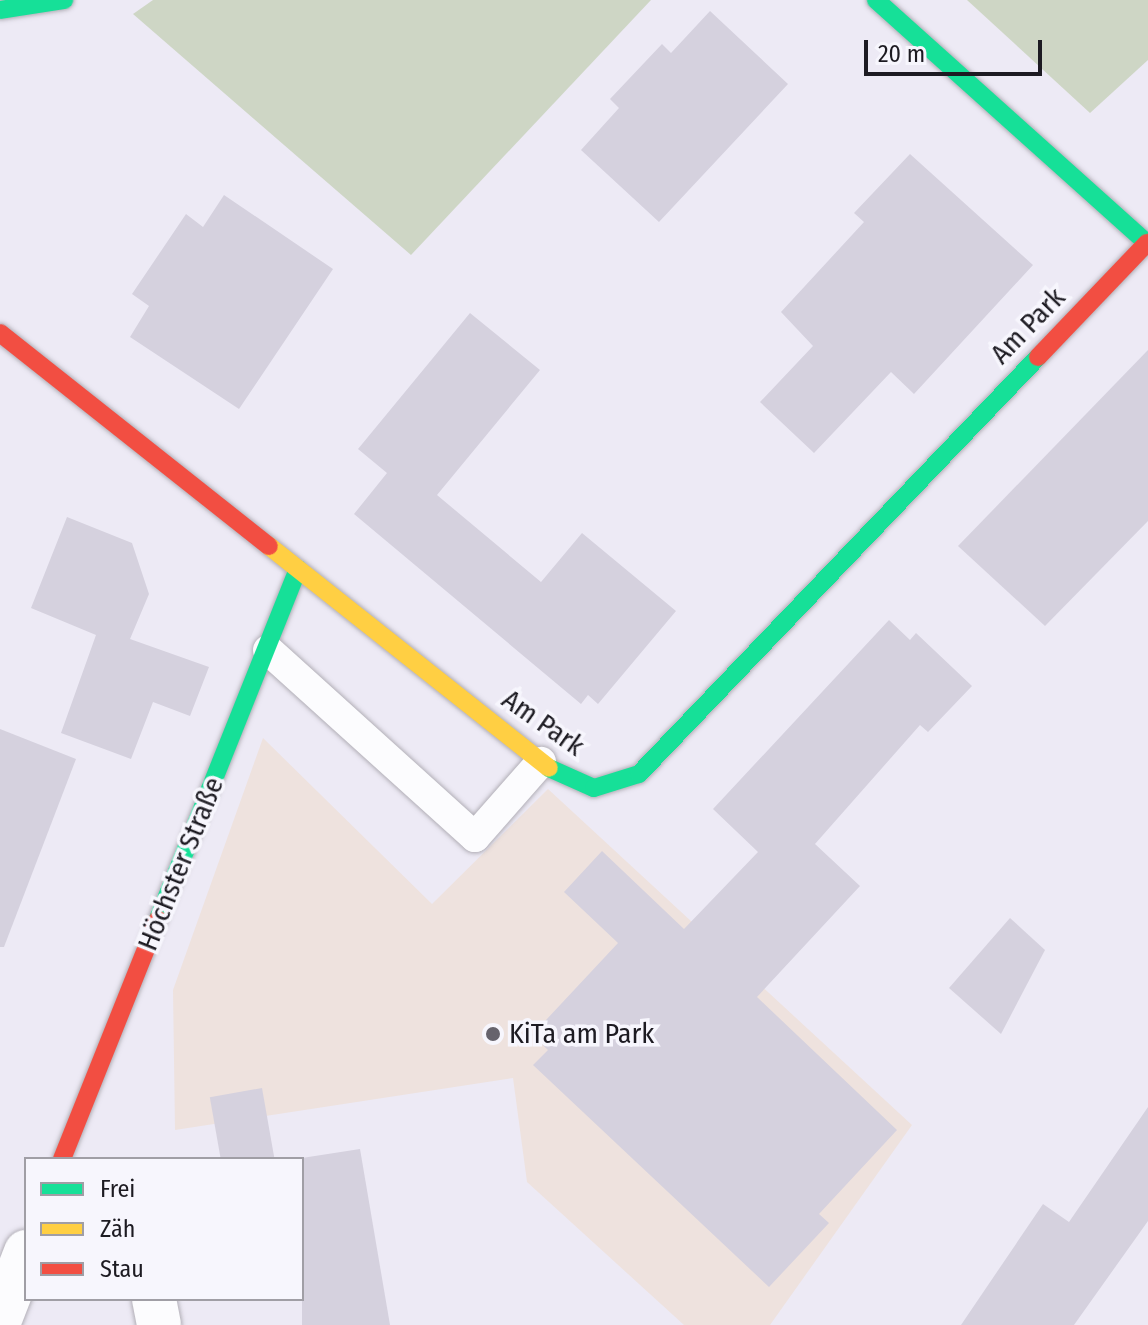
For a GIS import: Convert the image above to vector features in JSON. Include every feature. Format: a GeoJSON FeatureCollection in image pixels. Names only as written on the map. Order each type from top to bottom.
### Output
{"type":"FeatureCollection","features":[{"type":"Feature","properties":{"kind":"street"},"geometry":{"type":"LineString","coordinates":[[0,10],[64,0]]}},
{"type":"Feature","properties":{"kind":"street"},"geometry":{"type":"LineString","coordinates":[[876,0],[1148,243]]}},
{"type":"Feature","properties":{"kind":"street","name":"Am Park"},"geometry":{"type":"LineString","coordinates":[[0,333],[541,762],[594,788],[639,774],[1148,243]]}},
{"type":"Feature","properties":{"kind":"street","name":"Höchster Straße"},"geometry":{"type":"LineString","coordinates":[[63,1157],[298,569]]}},
{"type":"Feature","properties":{"kind":"street"},"geometry":{"type":"LineString","coordinates":[[0,1319],[24,1257]]}},
{"type":"Feature","properties":{"kind":"street"},"geometry":{"type":"LineString","coordinates":[[154,1301],[159,1325]]}},
{"type":"Feature","properties":{"kind":"lane"},"geometry":{"type":"LineString","coordinates":[[268,650],[475,837],[541,762]]}},
{"type":"Feature","properties":{"kind":"shaded area","name":"KiTa am Park"},"geometry":{"type":"Polygon","coordinates":[[[263,738],[432,904],[548,789],[912,1125],[770,1325],[684,1325],[527,1182],[513,1078],[175,1130],[173,990],[263,738]]]}},
{"type":"Feature","properties":{"kind":"green space"},"geometry":{"type":"Polygon","coordinates":[[[153,0],[651,0],[411,255],[133,14],[153,0]]]}},
{"type":"Feature","properties":{"kind":"green space"},"geometry":{"type":"Polygon","coordinates":[[[967,0],[1148,0],[1148,60],[1090,113],[967,0]]]}},
{"type":"Feature","properties":{"kind":"building"},"geometry":{"type":"Polygon","coordinates":[[[710,11],[788,84],[659,222],[581,150],[619,108],[610,99],[662,44],[671,53],[710,11]]]}},
{"type":"Feature","properties":{"kind":"building"},"geometry":{"type":"Polygon","coordinates":[[[910,154],[1033,265],[914,394],[891,372],[814,453],[760,402],[813,346],[781,312],[864,222],[854,213],[910,154]]]}},
{"type":"Feature","properties":{"kind":"building"},"geometry":{"type":"Polygon","coordinates":[[[224,195],[333,269],[239,409],[130,337],[149,306],[132,294],[186,214],[203,227],[224,195]]]}},
{"type":"Feature","properties":{"kind":"building"},"geometry":{"type":"Polygon","coordinates":[[[470,313],[540,370],[437,495],[541,582],[582,533],[676,611],[598,704],[588,695],[581,704],[354,514],[387,473],[358,449],[470,313]]]}},
{"type":"Feature","properties":{"kind":"building"},"geometry":{"type":"Polygon","coordinates":[[[1148,350],[1148,521],[1045,626],[958,546],[1148,350]]]}},
{"type":"Feature","properties":{"kind":"building"},"geometry":{"type":"Polygon","coordinates":[[[67,517],[132,543],[149,594],[130,639],[209,667],[190,716],[153,702],[131,759],[61,733],[96,635],[31,608],[67,517]]]}},
{"type":"Feature","properties":{"kind":"building"},"geometry":{"type":"Polygon","coordinates":[[[889,620],[910,640],[916,633],[972,686],[928,732],[920,725],[815,844],[860,886],[757,997],[897,1130],[819,1214],[829,1223],[769,1287],[533,1065],[548,1050],[532,1035],[618,943],[564,892],[602,851],[684,929],[758,852],[713,809],[889,620]]]}},
{"type":"Feature","properties":{"kind":"building"},"geometry":{"type":"Polygon","coordinates":[[[0,729],[76,759],[4,947],[0,947],[0,729]]]}},
{"type":"Feature","properties":{"kind":"building"},"geometry":{"type":"Polygon","coordinates":[[[1010,918],[1045,950],[1001,1034],[949,988],[1010,918]]]}},
{"type":"Feature","properties":{"kind":"building"},"geometry":{"type":"Polygon","coordinates":[[[262,1088],[274,1157],[220,1157],[210,1097],[262,1088]]]}},
{"type":"Feature","properties":{"kind":"building"},"geometry":{"type":"Polygon","coordinates":[[[1148,1107],[1148,1221],[1074,1325],[961,1325],[1043,1204],[1069,1222],[1148,1107]]]}},
{"type":"Feature","properties":{"kind":"building"},"geometry":{"type":"Polygon","coordinates":[[[360,1149],[390,1325],[302,1325],[304,1158],[360,1149]]]}},
{"type":"Feature","properties":{"kind":"traffic: fast"},"geometry":{"type":"LineString","coordinates":[[0,10],[64,0]]}},
{"type":"Feature","properties":{"kind":"traffic: fast"},"geometry":{"type":"LineString","coordinates":[[876,0],[1148,244]]}},
{"type":"Feature","properties":{"kind":"traffic: fast"},"geometry":{"type":"LineString","coordinates":[[549,768],[594,788],[639,774],[1038,357]]}},
{"type":"Feature","properties":{"kind":"traffic: fast"},"geometry":{"type":"LineString","coordinates":[[158,919],[298,569]]}},
{"type":"Feature","properties":{"kind":"traffic: slow"},"geometry":{"type":"LineString","coordinates":[[269,546],[549,768]]}},
{"type":"Feature","properties":{"kind":"traffic: jam"},"geometry":{"type":"LineString","coordinates":[[1038,357],[1147,243]]}},
{"type":"Feature","properties":{"kind":"traffic: jam"},"geometry":{"type":"LineString","coordinates":[[0,333],[269,546]]}},
{"type":"Feature","properties":{"kind":"traffic: jam"},"geometry":{"type":"LineString","coordinates":[[63,1157],[158,919]]}},
{"type":"Feature","properties":{"kind":"place","name":"KiTa am Park"},"geometry":{"type":"Point","coordinates":[493,1034]}}]}
